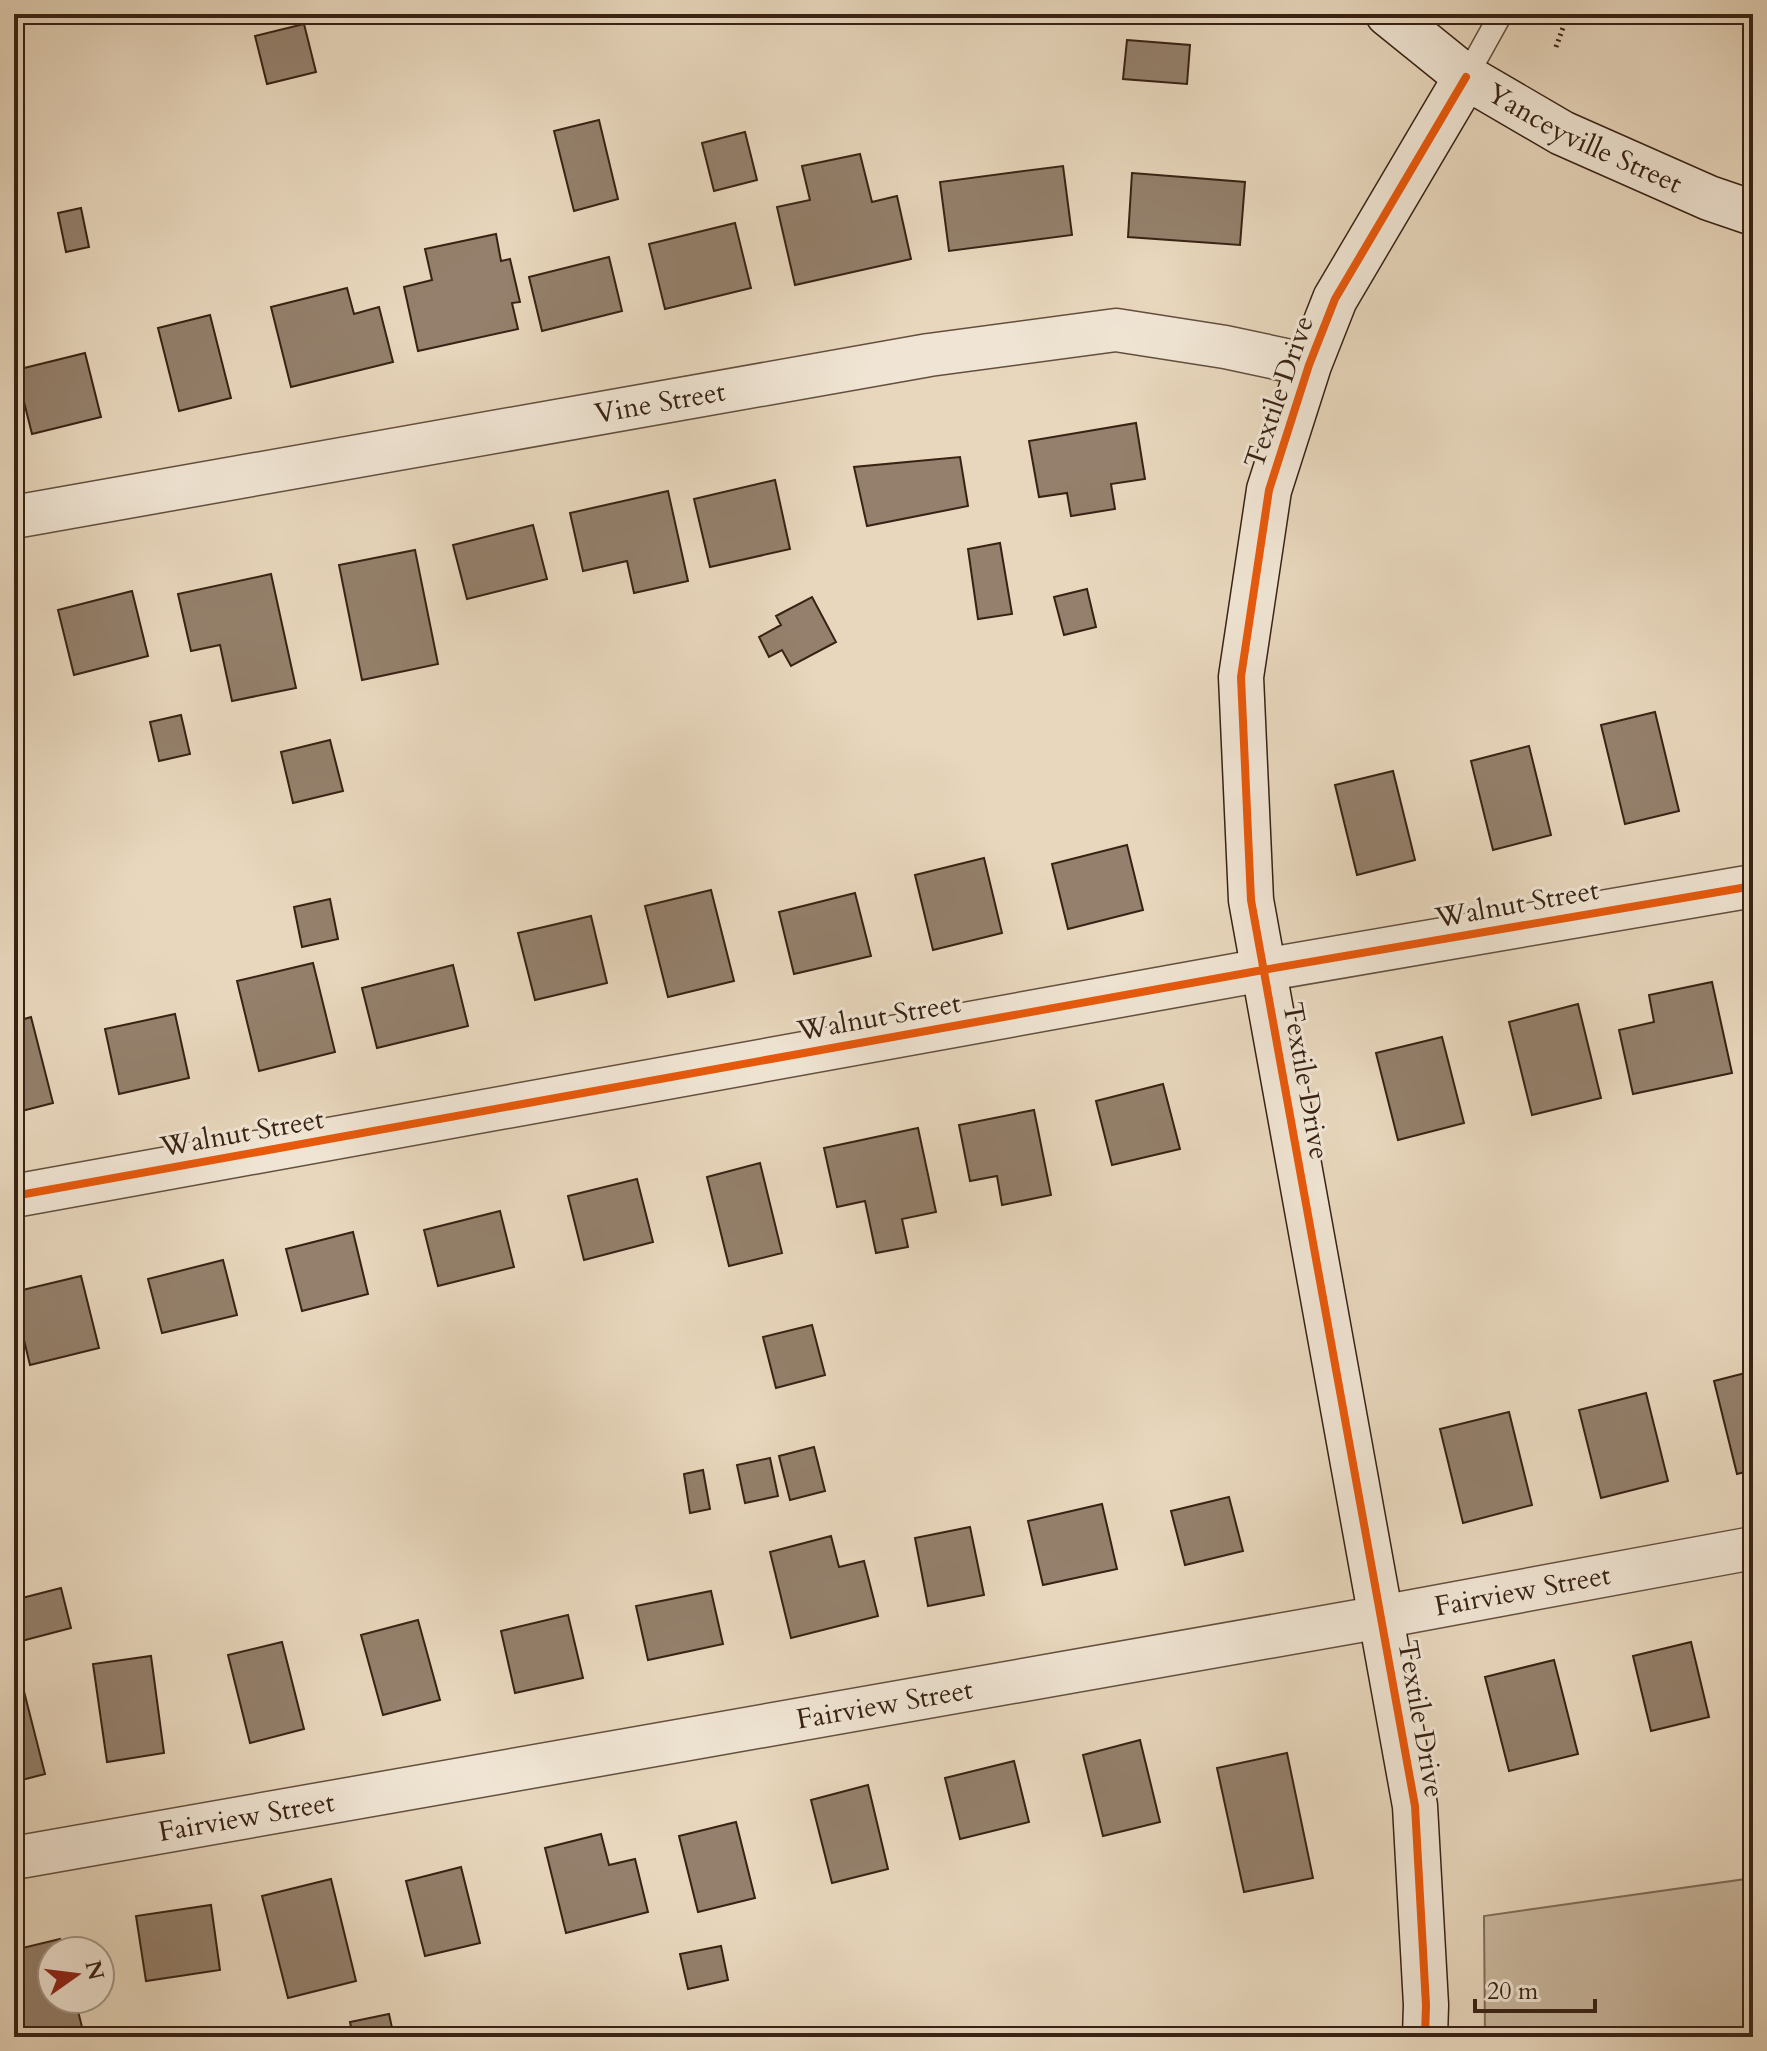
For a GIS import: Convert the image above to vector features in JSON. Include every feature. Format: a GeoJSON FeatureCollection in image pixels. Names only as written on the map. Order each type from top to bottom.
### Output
{"type":"FeatureCollection","features":[{"type":"Feature","properties":{"kind":"street","name":"Yanceyville Street"},"geometry":{"type":"LineString","coordinates":[[1388,14],[1466,77],[1562,133],[1709,198],[1753,213]]}},
{"type":"Feature","properties":{"kind":"street","name":"Textile Drive"},"geometry":{"type":"LineString","coordinates":[[1425,2037],[1415,1806],[1251,900],[1241,677],[1269,490],[1309,365],[1335,299],[1466,77]]}},
{"type":"Feature","properties":{"kind":"street","name":"Vine Street"},"geometry":{"type":"LineString","coordinates":[[14,517],[929,355],[1116,330],[1225,347],[1309,365]]}},
{"type":"Feature","properties":{"kind":"street","name":"Walnut Street"},"geometry":{"type":"LineString","coordinates":[[14,1196],[1263,970],[1753,886]]}},
{"type":"Feature","properties":{"kind":"street","name":"Fairview Street"},"geometry":{"type":"LineString","coordinates":[[14,1858],[1381,1617],[1753,1548]]}},
{"type":"Feature","properties":{"kind":"lane"},"geometry":{"type":"LineString","coordinates":[[1466,77],[1501,14]]}},
{"type":"Feature","properties":{"kind":"path"},"geometry":{"type":"LineString","coordinates":[[1556,47],[1568,14]]}},
{"type":"Feature","properties":{"kind":"shaded area"},"geometry":{"type":"Polygon","coordinates":[[[1753,1878],[1753,2037],[1485,2037],[1484,1916],[1753,1878]]]}},
{"type":"Feature","properties":{"kind":"building"},"geometry":{"type":"Polygon","coordinates":[[[304,24],[316,72],[267,84],[255,36],[304,24]]]}},
{"type":"Feature","properties":{"kind":"building"},"geometry":{"type":"Polygon","coordinates":[[[1127,40],[1190,45],[1187,84],[1123,79],[1127,40]]]}},
{"type":"Feature","properties":{"kind":"building"},"geometry":{"type":"Polygon","coordinates":[[[599,120],[618,199],[574,211],[554,131],[599,120]]]}},
{"type":"Feature","properties":{"kind":"building"},"geometry":{"type":"Polygon","coordinates":[[[745,132],[757,180],[714,191],[702,143],[745,132]]]}},
{"type":"Feature","properties":{"kind":"building"},"geometry":{"type":"Polygon","coordinates":[[[860,154],[872,202],[897,196],[911,259],[795,285],[777,207],[810,200],[802,166],[860,154]]]}},
{"type":"Feature","properties":{"kind":"building"},"geometry":{"type":"Polygon","coordinates":[[[1063,166],[1072,235],[949,251],[940,182],[1063,166]]]}},
{"type":"Feature","properties":{"kind":"building"},"geometry":{"type":"Polygon","coordinates":[[[1132,173],[1245,182],[1240,245],[1128,237],[1132,173]]]}},
{"type":"Feature","properties":{"kind":"building"},"geometry":{"type":"Polygon","coordinates":[[[81,208],[89,247],[66,252],[58,213],[81,208]]]}},
{"type":"Feature","properties":{"kind":"building"},"geometry":{"type":"Polygon","coordinates":[[[735,223],[751,288],[665,309],[649,244],[735,223]]]}},
{"type":"Feature","properties":{"kind":"building"},"geometry":{"type":"Polygon","coordinates":[[[496,234],[501,261],[510,259],[520,302],[512,303],[518,329],[418,351],[404,287],[432,280],[425,249],[496,234]]]}},
{"type":"Feature","properties":{"kind":"building"},"geometry":{"type":"Polygon","coordinates":[[[609,257],[622,311],[542,331],[529,277],[609,257]]]}},
{"type":"Feature","properties":{"kind":"building"},"geometry":{"type":"Polygon","coordinates":[[[347,288],[354,314],[379,307],[393,362],[291,387],[271,307],[347,288]]]}},
{"type":"Feature","properties":{"kind":"building"},"geometry":{"type":"Polygon","coordinates":[[[210,315],[231,398],[179,411],[158,328],[210,315]]]}},
{"type":"Feature","properties":{"kind":"building"},"geometry":{"type":"Polygon","coordinates":[[[85,353],[101,417],[32,434],[16,370],[85,353]]]}},
{"type":"Feature","properties":{"kind":"building"},"geometry":{"type":"Polygon","coordinates":[[[1136,423],[1145,479],[1111,484],[1115,509],[1071,516],[1067,493],[1039,497],[1029,441],[1136,423]]]}},
{"type":"Feature","properties":{"kind":"building"},"geometry":{"type":"Polygon","coordinates":[[[960,457],[968,506],[867,526],[854,467],[960,457]]]}},
{"type":"Feature","properties":{"kind":"building"},"geometry":{"type":"Polygon","coordinates":[[[775,480],[790,549],[710,567],[694,499],[775,480]]]}},
{"type":"Feature","properties":{"kind":"building"},"geometry":{"type":"Polygon","coordinates":[[[668,491],[688,581],[634,593],[627,561],[583,571],[570,513],[668,491]]]}},
{"type":"Feature","properties":{"kind":"building"},"geometry":{"type":"Polygon","coordinates":[[[533,525],[547,579],[467,599],[453,545],[533,525]]]}},
{"type":"Feature","properties":{"kind":"building"},"geometry":{"type":"Polygon","coordinates":[[[1000,543],[1012,614],[978,619],[968,549],[1000,543]]]}},
{"type":"Feature","properties":{"kind":"building"},"geometry":{"type":"Polygon","coordinates":[[[415,550],[438,664],[362,680],[339,565],[415,550]]]}},
{"type":"Feature","properties":{"kind":"building"},"geometry":{"type":"Polygon","coordinates":[[[271,574],[296,688],[232,701],[220,645],[191,651],[178,594],[271,574]]]}},
{"type":"Feature","properties":{"kind":"building"},"geometry":{"type":"Polygon","coordinates":[[[1087,589],[1096,627],[1064,635],[1054,597],[1087,589]]]}},
{"type":"Feature","properties":{"kind":"building"},"geometry":{"type":"Polygon","coordinates":[[[132,591],[148,656],[74,675],[58,610],[132,591]]]}},
{"type":"Feature","properties":{"kind":"building"},"geometry":{"type":"Polygon","coordinates":[[[812,597],[836,642],[791,666],[782,650],[769,657],[759,637],[781,625],[776,616],[812,597]]]}},
{"type":"Feature","properties":{"kind":"building"},"geometry":{"type":"Polygon","coordinates":[[[1655,712],[1679,811],[1625,824],[1601,725],[1655,712]]]}},
{"type":"Feature","properties":{"kind":"building"},"geometry":{"type":"Polygon","coordinates":[[[181,715],[190,754],[159,761],[150,722],[181,715]]]}},
{"type":"Feature","properties":{"kind":"building"},"geometry":{"type":"Polygon","coordinates":[[[330,740],[343,791],[293,803],[281,752],[330,740]]]}},
{"type":"Feature","properties":{"kind":"building"},"geometry":{"type":"Polygon","coordinates":[[[1529,746],[1551,835],[1493,850],[1471,761],[1529,746]]]}},
{"type":"Feature","properties":{"kind":"building"},"geometry":{"type":"Polygon","coordinates":[[[1393,771],[1415,860],[1357,875],[1335,785],[1393,771]]]}},
{"type":"Feature","properties":{"kind":"building"},"geometry":{"type":"Polygon","coordinates":[[[1127,845],[1143,910],[1068,929],[1052,864],[1127,845]]]}},
{"type":"Feature","properties":{"kind":"building"},"geometry":{"type":"Polygon","coordinates":[[[984,858],[1002,933],[933,950],[915,875],[984,858]]]}},
{"type":"Feature","properties":{"kind":"building"},"geometry":{"type":"Polygon","coordinates":[[[711,890],[734,981],[668,997],[645,906],[711,890]]]}},
{"type":"Feature","properties":{"kind":"building"},"geometry":{"type":"Polygon","coordinates":[[[855,893],[871,956],[794,974],[779,912],[855,893]]]}},
{"type":"Feature","properties":{"kind":"building"},"geometry":{"type":"Polygon","coordinates":[[[330,899],[338,939],[302,947],[294,907],[330,899]]]}},
{"type":"Feature","properties":{"kind":"building"},"geometry":{"type":"Polygon","coordinates":[[[591,916],[607,983],[535,1000],[518,933],[591,916]]]}},
{"type":"Feature","properties":{"kind":"building"},"geometry":{"type":"Polygon","coordinates":[[[313,963],[335,1052],[259,1071],[237,981],[313,963]]]}},
{"type":"Feature","properties":{"kind":"building"},"geometry":{"type":"Polygon","coordinates":[[[453,965],[468,1026],[377,1048],[362,988],[453,965]]]}},
{"type":"Feature","properties":{"kind":"building"},"geometry":{"type":"Polygon","coordinates":[[[1712,982],[1732,1073],[1633,1094],[1619,1030],[1654,1022],[1649,995],[1712,982]]]}},
{"type":"Feature","properties":{"kind":"building"},"geometry":{"type":"Polygon","coordinates":[[[1578,1004],[1601,1098],[1532,1115],[1509,1022],[1578,1004]]]}},
{"type":"Feature","properties":{"kind":"building"},"geometry":{"type":"Polygon","coordinates":[[[175,1014],[189,1078],[119,1094],[105,1029],[175,1014]]]}},
{"type":"Feature","properties":{"kind":"building"},"geometry":{"type":"Polygon","coordinates":[[[31,1017],[53,1103],[14,1113],[14,1022],[31,1017]]]}},
{"type":"Feature","properties":{"kind":"building"},"geometry":{"type":"Polygon","coordinates":[[[1442,1037],[1464,1123],[1398,1140],[1376,1053],[1442,1037]]]}},
{"type":"Feature","properties":{"kind":"building"},"geometry":{"type":"Polygon","coordinates":[[[1163,1084],[1180,1149],[1112,1165],[1096,1101],[1163,1084]]]}},
{"type":"Feature","properties":{"kind":"building"},"geometry":{"type":"Polygon","coordinates":[[[1034,1110],[1051,1195],[1002,1205],[997,1176],[970,1181],[959,1125],[1034,1110]]]}},
{"type":"Feature","properties":{"kind":"building"},"geometry":{"type":"Polygon","coordinates":[[[918,1128],[936,1212],[902,1219],[908,1247],[876,1253],[865,1201],[837,1207],[824,1148],[918,1128]]]}},
{"type":"Feature","properties":{"kind":"building"},"geometry":{"type":"Polygon","coordinates":[[[760,1163],[782,1253],[729,1266],[707,1177],[760,1163]]]}},
{"type":"Feature","properties":{"kind":"building"},"geometry":{"type":"Polygon","coordinates":[[[637,1179],[653,1242],[584,1260],[568,1196],[637,1179]]]}},
{"type":"Feature","properties":{"kind":"building"},"geometry":{"type":"Polygon","coordinates":[[[500,1211],[514,1267],[438,1286],[424,1230],[500,1211]]]}},
{"type":"Feature","properties":{"kind":"building"},"geometry":{"type":"Polygon","coordinates":[[[353,1232],[368,1294],[302,1311],[286,1249],[353,1232]]]}},
{"type":"Feature","properties":{"kind":"building"},"geometry":{"type":"Polygon","coordinates":[[[223,1260],[237,1315],[162,1333],[148,1279],[223,1260]]]}},
{"type":"Feature","properties":{"kind":"building"},"geometry":{"type":"Polygon","coordinates":[[[81,1276],[99,1348],[30,1365],[14,1292],[81,1276]]]}},
{"type":"Feature","properties":{"kind":"building"},"geometry":{"type":"Polygon","coordinates":[[[812,1325],[825,1375],[776,1388],[763,1337],[812,1325]]]}},
{"type":"Feature","properties":{"kind":"building"},"geometry":{"type":"Polygon","coordinates":[[[1753,1371],[1753,1470],[1737,1474],[1714,1381],[1753,1371]]]}},
{"type":"Feature","properties":{"kind":"building"},"geometry":{"type":"Polygon","coordinates":[[[1646,1393],[1668,1481],[1601,1498],[1579,1410],[1646,1393]]]}},
{"type":"Feature","properties":{"kind":"building"},"geometry":{"type":"Polygon","coordinates":[[[1509,1412],[1532,1505],[1463,1523],[1440,1429],[1509,1412]]]}},
{"type":"Feature","properties":{"kind":"building"},"geometry":{"type":"Polygon","coordinates":[[[814,1447],[825,1491],[790,1500],[779,1456],[814,1447]]]}},
{"type":"Feature","properties":{"kind":"building"},"geometry":{"type":"Polygon","coordinates":[[[770,1458],[778,1496],[745,1503],[737,1465],[770,1458]]]}},
{"type":"Feature","properties":{"kind":"building"},"geometry":{"type":"Polygon","coordinates":[[[703,1470],[710,1509],[690,1513],[684,1474],[703,1470]]]}},
{"type":"Feature","properties":{"kind":"building"},"geometry":{"type":"Polygon","coordinates":[[[1229,1497],[1243,1551],[1185,1565],[1171,1511],[1229,1497]]]}},
{"type":"Feature","properties":{"kind":"building"},"geometry":{"type":"Polygon","coordinates":[[[1102,1504],[1117,1569],[1043,1585],[1028,1521],[1102,1504]]]}},
{"type":"Feature","properties":{"kind":"building"},"geometry":{"type":"Polygon","coordinates":[[[970,1527],[984,1595],[928,1606],[915,1538],[970,1527]]]}},
{"type":"Feature","properties":{"kind":"building"},"geometry":{"type":"Polygon","coordinates":[[[831,1536],[839,1567],[864,1561],[878,1616],[791,1638],[770,1552],[831,1536]]]}},
{"type":"Feature","properties":{"kind":"building"},"geometry":{"type":"Polygon","coordinates":[[[61,1588],[71,1628],[14,1643],[14,1600],[61,1588]]]}},
{"type":"Feature","properties":{"kind":"building"},"geometry":{"type":"Polygon","coordinates":[[[711,1591],[723,1644],[648,1660],[636,1606],[711,1591]]]}},
{"type":"Feature","properties":{"kind":"building"},"geometry":{"type":"Polygon","coordinates":[[[568,1615],[583,1678],[515,1693],[501,1631],[568,1615]]]}},
{"type":"Feature","properties":{"kind":"building"},"geometry":{"type":"Polygon","coordinates":[[[418,1620],[440,1700],[383,1715],[361,1635],[418,1620]]]}},
{"type":"Feature","properties":{"kind":"building"},"geometry":{"type":"Polygon","coordinates":[[[282,1642],[304,1729],[250,1743],[228,1655],[282,1642]]]}},
{"type":"Feature","properties":{"kind":"building"},"geometry":{"type":"Polygon","coordinates":[[[1691,1642],[1709,1717],[1651,1731],[1633,1656],[1691,1642]]]}},
{"type":"Feature","properties":{"kind":"building"},"geometry":{"type":"Polygon","coordinates":[[[151,1656],[164,1753],[107,1762],[93,1664],[151,1656]]]}},
{"type":"Feature","properties":{"kind":"building"},"geometry":{"type":"Polygon","coordinates":[[[14,1660],[45,1774],[14,1782],[14,1660]]]}},
{"type":"Feature","properties":{"kind":"building"},"geometry":{"type":"Polygon","coordinates":[[[1554,1660],[1578,1754],[1509,1771],[1485,1677],[1554,1660]]]}},
{"type":"Feature","properties":{"kind":"building"},"geometry":{"type":"Polygon","coordinates":[[[1140,1740],[1160,1822],[1103,1836],[1083,1755],[1140,1740]]]}},
{"type":"Feature","properties":{"kind":"building"},"geometry":{"type":"Polygon","coordinates":[[[1287,1753],[1313,1878],[1244,1892],[1217,1768],[1287,1753]]]}},
{"type":"Feature","properties":{"kind":"building"},"geometry":{"type":"Polygon","coordinates":[[[1014,1761],[1029,1822],[960,1839],[945,1778],[1014,1761]]]}},
{"type":"Feature","properties":{"kind":"building"},"geometry":{"type":"Polygon","coordinates":[[[868,1785],[888,1869],[832,1883],[811,1800],[868,1785]]]}},
{"type":"Feature","properties":{"kind":"building"},"geometry":{"type":"Polygon","coordinates":[[[736,1822],[755,1898],[698,1912],[679,1836],[736,1822]]]}},
{"type":"Feature","properties":{"kind":"building"},"geometry":{"type":"Polygon","coordinates":[[[601,1834],[609,1865],[635,1859],[648,1912],[566,1933],[545,1848],[601,1834]]]}},
{"type":"Feature","properties":{"kind":"building"},"geometry":{"type":"Polygon","coordinates":[[[461,1867],[480,1943],[425,1956],[406,1881],[461,1867]]]}},
{"type":"Feature","properties":{"kind":"building"},"geometry":{"type":"Polygon","coordinates":[[[331,1879],[356,1981],[288,1998],[262,1896],[331,1879]]]}},
{"type":"Feature","properties":{"kind":"building"},"geometry":{"type":"Polygon","coordinates":[[[211,1905],[220,1970],[146,1981],[136,1916],[211,1905]]]}},
{"type":"Feature","properties":{"kind":"building"},"geometry":{"type":"Polygon","coordinates":[[[36,1945],[36,2015],[79,2015],[83,2031],[59,2037],[27,2037],[14,1986],[14,1950],[36,1945]]]}},
{"type":"Feature","properties":{"kind":"building"},"geometry":{"type":"Polygon","coordinates":[[[721,1946],[728,1980],[688,1989],[680,1954],[721,1946]]]}},
{"type":"Feature","properties":{"kind":"building"},"geometry":{"type":"Polygon","coordinates":[[[389,2014],[394,2037],[353,2037],[350,2022],[389,2014]]]}},
{"type":"Feature","properties":{"kind":"cycle path"},"geometry":{"type":"LineString","coordinates":[[1425,2037],[1415,1806],[1251,900],[1241,677],[1269,490],[1309,365],[1335,299],[1466,77]]}},
{"type":"Feature","properties":{"kind":"cycle path"},"geometry":{"type":"LineString","coordinates":[[14,1196],[1263,970],[1753,886]]}}]}
